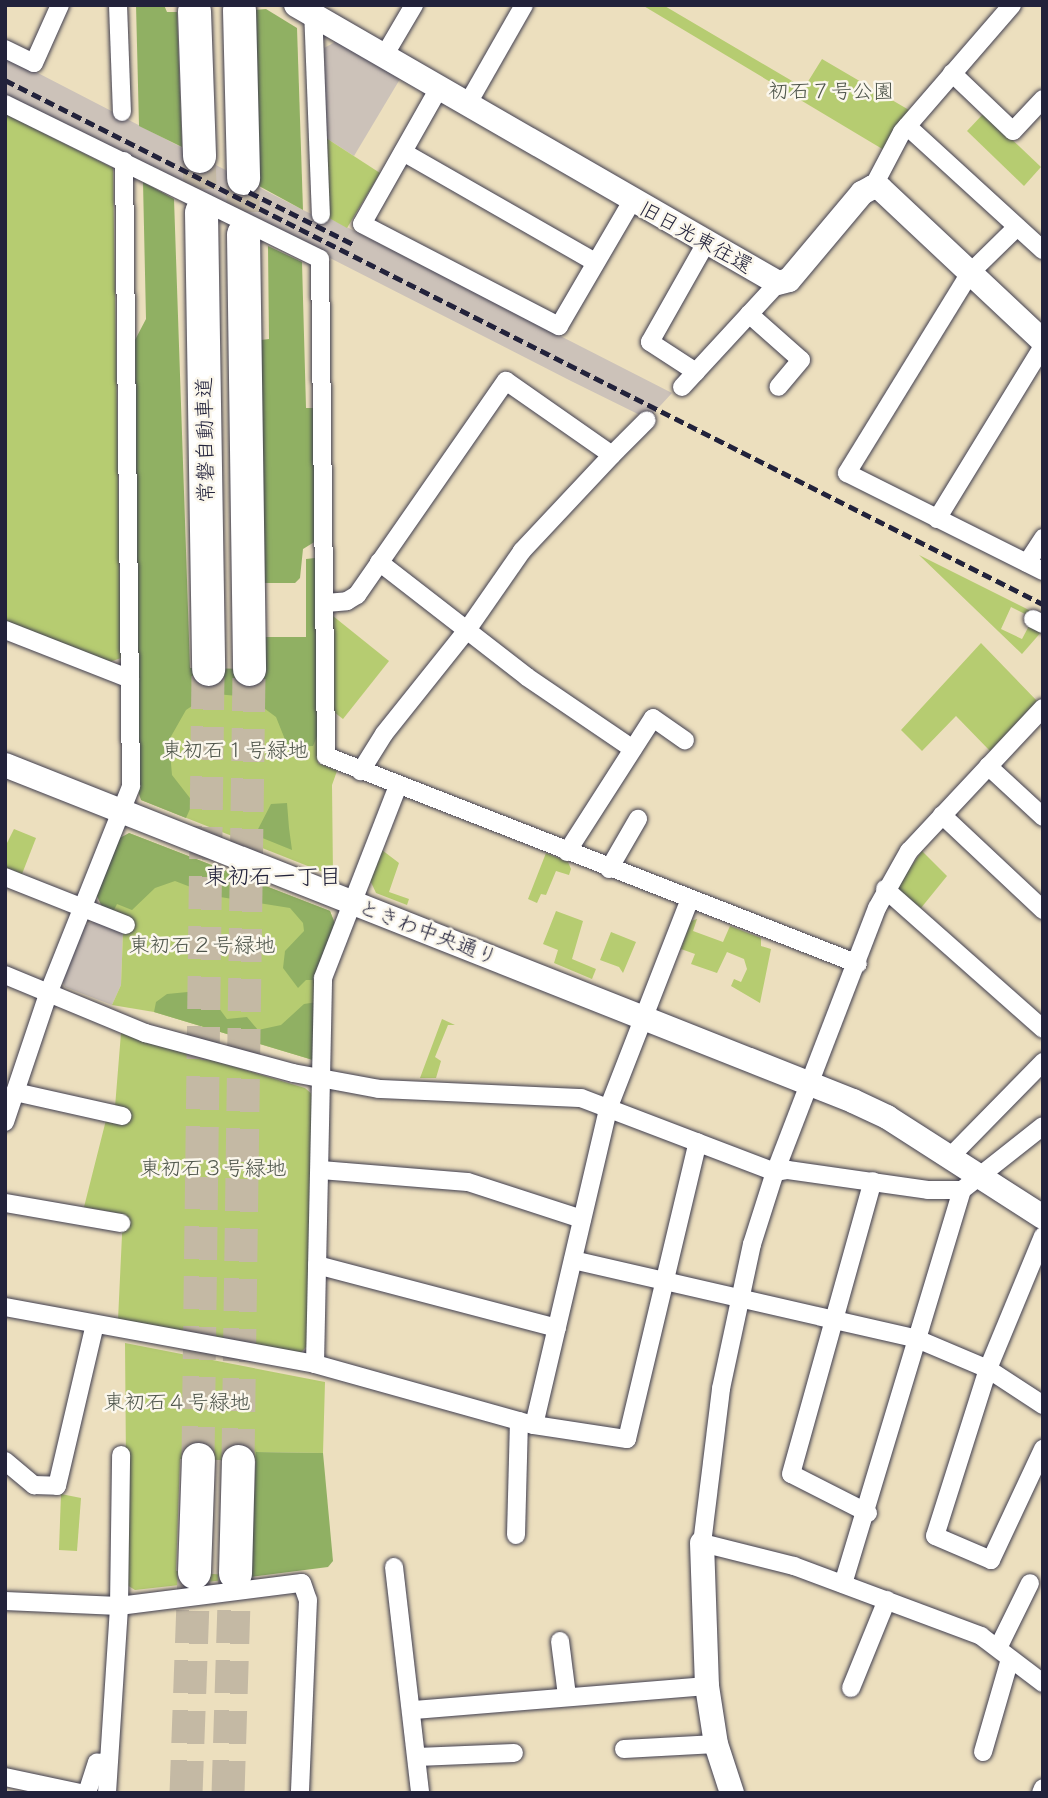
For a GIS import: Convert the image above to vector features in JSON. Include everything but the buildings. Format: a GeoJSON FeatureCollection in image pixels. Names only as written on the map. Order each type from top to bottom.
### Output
{"type":"FeatureCollection","features":[{"type":"Feature","properties":{"kind":"highway"},"geometry":{"type":"LineString","coordinates":[[239,10],[243,178]]}},
{"type":"Feature","properties":{"kind":"highway"},"geometry":{"type":"LineString","coordinates":[[194,11],[199,156]]}},
{"type":"Feature","properties":{"kind":"highway","name":"常磐自動車道"},"geometry":{"type":"LineString","coordinates":[[201,212],[208,668]]}},
{"type":"Feature","properties":{"kind":"highway","name":"常磐自動車道"},"geometry":{"type":"LineString","coordinates":[[243,234],[249,669]]}},
{"type":"Feature","properties":{"kind":"highway"},"geometry":{"type":"LineString","coordinates":[[194,1572],[198,1459]]}},
{"type":"Feature","properties":{"kind":"highway"},"geometry":{"type":"LineString","coordinates":[[235,1573],[239,1461]]}},
{"type":"Feature","properties":{"kind":"street"},"geometry":{"type":"LineString","coordinates":[[5,49],[34,63],[60,5]]}},
{"type":"Feature","properties":{"kind":"street"},"geometry":{"type":"LineString","coordinates":[[118,5],[122,111]]}},
{"type":"Feature","properties":{"kind":"street"},"geometry":{"type":"LineString","coordinates":[[384,57],[414,5]]}},
{"type":"Feature","properties":{"kind":"street"},"geometry":{"type":"LineString","coordinates":[[467,105],[524,5]]}},
{"type":"Feature","properties":{"kind":"street"},"geometry":{"type":"LineString","coordinates":[[937,519],[1043,344],[881,189],[873,187],[874,178],[907,126],[1004,7]]}},
{"type":"Feature","properties":{"kind":"street"},"geometry":{"type":"LineString","coordinates":[[307,9],[321,215]]}},
{"type":"Feature","properties":{"kind":"street","name":"旧日光東往還"},"geometry":{"type":"LineString","coordinates":[[307,9],[384,57],[778,283],[789,280],[862,193],[873,187]]}},
{"type":"Feature","properties":{"kind":"street"},"geometry":{"type":"LineString","coordinates":[[952,73],[1013,131],[1043,99]]}},
{"type":"Feature","properties":{"kind":"street"},"geometry":{"type":"LineString","coordinates":[[439,88],[362,224],[559,326],[632,201]]}},
{"type":"Feature","properties":{"kind":"street"},"geometry":{"type":"LineString","coordinates":[[5,104],[320,259],[326,756],[688,901],[858,964]]}},
{"type":"Feature","properties":{"kind":"street"},"geometry":{"type":"LineString","coordinates":[[907,126],[1043,250]]}},
{"type":"Feature","properties":{"kind":"street"},"geometry":{"type":"LineString","coordinates":[[403,152],[595,262]]}},
{"type":"Feature","properties":{"kind":"street"},"geometry":{"type":"LineString","coordinates":[[5,1122],[48,994],[131,786],[124,161]]}},
{"type":"Feature","properties":{"kind":"street"},"geometry":{"type":"LineString","coordinates":[[1017,227],[970,273],[847,473],[1035,567],[1043,538]]}},
{"type":"Feature","properties":{"kind":"street"},"geometry":{"type":"LineString","coordinates":[[696,372],[650,342],[706,243]]}},
{"type":"Feature","properties":{"kind":"street"},"geometry":{"type":"LineString","coordinates":[[682,387],[778,283]]}},
{"type":"Feature","properties":{"kind":"street"},"geometry":{"type":"LineString","coordinates":[[749,314],[801,360],[778,387]]}},
{"type":"Feature","properties":{"kind":"street"},"geometry":{"type":"LineString","coordinates":[[326,603],[347,601],[357,595],[506,381],[612,455]]}},
{"type":"Feature","properties":{"kind":"street"},"geometry":{"type":"LineString","coordinates":[[361,771],[384,734],[467,630],[522,551],[647,420]]}},
{"type":"Feature","properties":{"kind":"street"},"geometry":{"type":"LineString","coordinates":[[379,562],[467,630],[633,749]]}},
{"type":"Feature","properties":{"kind":"street"},"geometry":{"type":"LineString","coordinates":[[5,629],[130,679]]}},
{"type":"Feature","properties":{"kind":"street"},"geometry":{"type":"LineString","coordinates":[[732,1793],[716,1744],[707,1686],[702,1544],[708,1468],[741,1298],[775,1172],[812,1084],[885,889],[909,851],[1043,708]]}},
{"type":"Feature","properties":{"kind":"street"},"geometry":{"type":"LineString","coordinates":[[567,852],[653,718],[685,740]]}},
{"type":"Feature","properties":{"kind":"street","name":"ときわ中央通り"},"geometry":{"type":"LineString","coordinates":[[5,765],[812,1084],[887,1117],[951,1156],[971,1183],[1043,1217]]}},
{"type":"Feature","properties":{"kind":"street"},"geometry":{"type":"LineString","coordinates":[[988,765],[1043,817]]}},
{"type":"Feature","properties":{"kind":"street"},"geometry":{"type":"LineString","coordinates":[[315,1364],[323,978],[398,786]]}},
{"type":"Feature","properties":{"kind":"street"},"geometry":{"type":"LineString","coordinates":[[942,815],[1043,910]]}},
{"type":"Feature","properties":{"kind":"street"},"geometry":{"type":"LineString","coordinates":[[609,869],[638,819]]}},
{"type":"Feature","properties":{"kind":"street"},"geometry":{"type":"LineString","coordinates":[[5,877],[125,925]]}},
{"type":"Feature","properties":{"kind":"street"},"geometry":{"type":"LineString","coordinates":[[885,889],[1043,1029]]}},
{"type":"Feature","properties":{"kind":"street"},"geometry":{"type":"LineString","coordinates":[[516,1535],[527,1423],[557,1328],[608,1109],[688,901]]}},
{"type":"Feature","properties":{"kind":"street"},"geometry":{"type":"LineString","coordinates":[[5,975],[145,1033],[323,1079],[379,1089],[581,1098],[775,1172],[873,1181],[928,1190],[971,1183],[1043,1126]]}},
{"type":"Feature","properties":{"kind":"street"},"geometry":{"type":"LineString","coordinates":[[951,1156],[1043,1062]]}},
{"type":"Feature","properties":{"kind":"street"},"geometry":{"type":"LineString","coordinates":[[15,1092],[122,1116]]}},
{"type":"Feature","properties":{"kind":"street"},"geometry":{"type":"LineString","coordinates":[[5,1307],[315,1364],[527,1423],[627,1439],[698,1142]]}},
{"type":"Feature","properties":{"kind":"street"},"geometry":{"type":"LineString","coordinates":[[321,1170],[468,1182],[582,1219]]}},
{"type":"Feature","properties":{"kind":"street"},"geometry":{"type":"LineString","coordinates":[[869,1513],[791,1474],[873,1181]]}},
{"type":"Feature","properties":{"kind":"street"},"geometry":{"type":"LineString","coordinates":[[844,1584],[869,1513],[917,1339],[971,1183]]}},
{"type":"Feature","properties":{"kind":"street"},"geometry":{"type":"LineString","coordinates":[[5,1203],[121,1223]]}},
{"type":"Feature","properties":{"kind":"street"},"geometry":{"type":"LineString","coordinates":[[1043,1236],[988,1368],[935,1536],[991,1560],[1043,1449]]}},
{"type":"Feature","properties":{"kind":"street"},"geometry":{"type":"LineString","coordinates":[[573,1260],[917,1339],[988,1368],[1043,1405]]}},
{"type":"Feature","properties":{"kind":"street"},"geometry":{"type":"LineString","coordinates":[[317,1265],[557,1328]]}},
{"type":"Feature","properties":{"kind":"street"},"geometry":{"type":"LineString","coordinates":[[5,1461],[34,1485],[57,1486],[95,1324]]}},
{"type":"Feature","properties":{"kind":"street"},"geometry":{"type":"LineString","coordinates":[[107,1793],[119,1606],[121,1455]]}},
{"type":"Feature","properties":{"kind":"street"},"geometry":{"type":"LineString","coordinates":[[702,1544],[755,1555],[887,1600],[1005,1653],[1043,1683]]}},
{"type":"Feature","properties":{"kind":"street"},"geometry":{"type":"LineString","coordinates":[[394,1567],[414,1710],[420,1793]]}},
{"type":"Feature","properties":{"kind":"street"},"geometry":{"type":"LineString","coordinates":[[5,1601],[119,1606],[290,1583],[305,1585],[300,1793]]}},
{"type":"Feature","properties":{"kind":"street"},"geometry":{"type":"LineString","coordinates":[[983,1752],[1005,1653],[1030,1583]]}},
{"type":"Feature","properties":{"kind":"street"},"geometry":{"type":"LineString","coordinates":[[851,1688],[887,1600]]}},
{"type":"Feature","properties":{"kind":"street"},"geometry":{"type":"LineString","coordinates":[[560,1640],[567,1696]]}},
{"type":"Feature","properties":{"kind":"street"},"geometry":{"type":"LineString","coordinates":[[414,1710],[707,1686]]}},
{"type":"Feature","properties":{"kind":"street"},"geometry":{"type":"LineString","coordinates":[[624,1749],[716,1744]]}},
{"type":"Feature","properties":{"kind":"street"},"geometry":{"type":"LineString","coordinates":[[417,1757],[514,1753]]}},
{"type":"Feature","properties":{"kind":"street"},"geometry":{"type":"LineString","coordinates":[[87,1793],[97,1763],[108,1762]]}},
{"type":"Feature","properties":{"kind":"street"},"geometry":{"type":"LineString","coordinates":[[5,1777],[80,1793]]}},
{"type":"Feature","properties":{"kind":"shaded area"},"geometry":{"type":"Polygon","coordinates":[[[337,41],[400,79],[354,156],[326,138],[324,48],[337,41]]]}},
{"type":"Feature","properties":{"kind":"shaded area"},"geometry":{"type":"Polygon","coordinates":[[[5,56],[303,210],[328,222],[329,218],[672,393],[648,419],[571,381],[330,258],[329,253],[5,94],[5,56]]]}},
{"type":"Feature","properties":{"kind":"shaded area"},"geometry":{"type":"Polygon","coordinates":[[[96,921],[123,932],[121,985],[112,1005],[65,987],[62,980],[83,926],[96,921]]]}},
{"type":"Feature","properties":{"kind":"green space"},"geometry":{"type":"Polygon","coordinates":[[[136,5],[164,5],[167,12],[177,12],[182,147],[139,126],[136,5]]]}},
{"type":"Feature","properties":{"kind":"green space","name":"初石７号公園"},"geometry":{"type":"Polygon","coordinates":[[[642,5],[663,5],[804,88],[822,59],[909,110],[884,150],[642,5]]]}},
{"type":"Feature","properties":{"kind":"green space"},"geometry":{"type":"Polygon","coordinates":[[[266,9],[297,28],[303,210],[259,186],[255,10],[266,9]]]}},
{"type":"Feature","properties":{"kind":"green space"},"geometry":{"type":"Polygon","coordinates":[[[984,113],[1041,167],[1024,186],[967,131],[984,113]]]}},
{"type":"Feature","properties":{"kind":"green space"},"geometry":{"type":"Polygon","coordinates":[[[5,114],[113,168],[121,658],[107,663],[5,622],[5,114]]]}},
{"type":"Feature","properties":{"kind":"green space"},"geometry":{"type":"Polygon","coordinates":[[[326,138],[380,173],[347,228],[329,218],[326,138]]]}},
{"type":"Feature","properties":{"kind":"green space"},"geometry":{"type":"Polygon","coordinates":[[[143,182],[174,199],[190,668],[265,669],[265,637],[306,637],[306,559],[315,558],[317,736],[313,746],[288,747],[276,717],[249,697],[216,694],[201,700],[186,710],[169,740],[172,775],[193,802],[186,818],[141,800],[139,794],[135,340],[146,319],[143,182]]]}},
{"type":"Feature","properties":{"kind":"green space"},"geometry":{"type":"Polygon","coordinates":[[[268,246],[302,262],[306,408],[316,408],[316,541],[303,549],[300,578],[295,583],[264,583],[261,340],[269,339],[268,246]]]}},
{"type":"Feature","properties":{"kind":"green space"},"geometry":{"type":"Polygon","coordinates":[[[919,555],[1035,613],[1033,618],[1011,607],[1001,629],[1022,639],[1030,624],[1043,630],[1022,654],[919,555]]]}},
{"type":"Feature","properties":{"kind":"green space"},"geometry":{"type":"Polygon","coordinates":[[[333,616],[389,661],[343,719],[334,712],[333,616]]]}},
{"type":"Feature","properties":{"kind":"green space"},"geometry":{"type":"Polygon","coordinates":[[[981,643],[1037,701],[990,751],[956,716],[922,751],[901,730],[981,643]]]}},
{"type":"Feature","properties":{"kind":"green space","name":"東初石１号緑地"},"geometry":{"type":"Polygon","coordinates":[[[137,668],[317,670],[318,763],[337,771],[332,785],[333,876],[141,800],[137,668]]]}},
{"type":"Feature","properties":{"kind":"green space"},"geometry":{"type":"Polygon","coordinates":[[[287,803],[292,850],[255,835],[271,804],[287,803]]]}},
{"type":"Feature","properties":{"kind":"green space"},"geometry":{"type":"Polygon","coordinates":[[[14,829],[36,838],[22,874],[5,867],[5,847],[14,829]]]}},
{"type":"Feature","properties":{"kind":"green space","name":"東初石２号緑地"},"geometry":{"type":"Polygon","coordinates":[[[129,833],[330,911],[335,924],[313,1060],[154,1012],[112,1005],[121,985],[123,932],[102,907],[129,833]]]}},
{"type":"Feature","properties":{"kind":"green space"},"geometry":{"type":"Polygon","coordinates":[[[129,833],[330,911],[335,924],[317,980],[306,980],[298,988],[283,968],[285,951],[304,931],[303,923],[290,908],[214,896],[175,881],[155,888],[132,910],[117,904],[113,912],[102,907],[96,894],[118,839],[129,833]]]}},
{"type":"Feature","properties":{"kind":"green space"},"geometry":{"type":"Polygon","coordinates":[[[382,850],[399,863],[389,892],[409,899],[407,905],[376,893],[370,880],[382,850]]]}},
{"type":"Feature","properties":{"kind":"green space"},"geometry":{"type":"Polygon","coordinates":[[[922,851],[947,876],[921,908],[896,888],[922,851]]]}},
{"type":"Feature","properties":{"kind":"green space"},"geometry":{"type":"Polygon","coordinates":[[[546,853],[568,862],[571,869],[569,875],[556,871],[546,895],[541,894],[537,903],[528,899],[546,853]]]}},
{"type":"Feature","properties":{"kind":"green space"},"geometry":{"type":"Polygon","coordinates":[[[556,911],[583,921],[572,959],[596,969],[592,979],[554,963],[558,950],[543,944],[556,911]]]}},
{"type":"Feature","properties":{"kind":"green space"},"geometry":{"type":"Polygon","coordinates":[[[697,919],[693,931],[723,942],[730,926],[761,938],[761,946],[771,949],[760,1003],[731,986],[734,979],[741,982],[747,969],[744,959],[727,952],[717,973],[691,964],[695,954],[681,949],[691,921],[697,919]]]}},
{"type":"Feature","properties":{"kind":"green space"},"geometry":{"type":"Polygon","coordinates":[[[611,932],[636,942],[623,973],[619,967],[600,960],[611,932]]]}},
{"type":"Feature","properties":{"kind":"green space"},"geometry":{"type":"Polygon","coordinates":[[[207,992],[227,1019],[247,1017],[258,1030],[281,1025],[304,1004],[317,1002],[313,1060],[154,1012],[156,1002],[167,994],[207,992]]]}},
{"type":"Feature","properties":{"kind":"green space"},"geometry":{"type":"Polygon","coordinates":[[[442,1019],[455,1025],[448,1025],[435,1057],[441,1061],[436,1078],[420,1078],[442,1019]]]}},
{"type":"Feature","properties":{"kind":"green space","name":"東初石３号緑地"},"geometry":{"type":"Polygon","coordinates":[[[121,1033],[305,1088],[314,1096],[310,1342],[300,1354],[118,1320],[123,1214],[84,1207],[106,1120],[115,1107],[121,1033]]]}},
{"type":"Feature","properties":{"kind":"green space","name":"東初石４号緑地"},"geometry":{"type":"Polygon","coordinates":[[[125,1343],[325,1382],[323,1453],[256,1452],[256,1461],[180,1459],[176,1571],[251,1577],[135,1590],[127,1585],[125,1343]]]}},
{"type":"Feature","properties":{"kind":"green space"},"geometry":{"type":"Polygon","coordinates":[[[256,1452],[323,1453],[333,1561],[328,1567],[251,1577],[256,1452]]]}},
{"type":"Feature","properties":{"kind":"green space"},"geometry":{"type":"Polygon","coordinates":[[[61,1494],[81,1498],[77,1551],[59,1550],[61,1494]]]}},
{"type":"Feature","properties":{"kind":"tunnel"},"geometry":{"type":"LineString","coordinates":[[199,156],[201,212]]}},
{"type":"Feature","properties":{"kind":"tunnel"},"geometry":{"type":"LineString","coordinates":[[243,178],[243,234]]}},
{"type":"Feature","properties":{"kind":"tunnel"},"geometry":{"type":"LineString","coordinates":[[198,1459],[208,669]]}},
{"type":"Feature","properties":{"kind":"tunnel"},"geometry":{"type":"LineString","coordinates":[[238,1461],[249,669]]}},
{"type":"Feature","properties":{"kind":"tunnel"},"geometry":{"type":"LineString","coordinates":[[186,1793],[194,1572]]}},
{"type":"Feature","properties":{"kind":"tunnel"},"geometry":{"type":"LineString","coordinates":[[228,1793],[235,1573]]}},
{"type":"Feature","properties":{"kind":"railway"},"geometry":{"type":"LineString","coordinates":[[5,80],[1043,604]]}},
{"type":"Feature","properties":{"kind":"railway"},"geometry":{"type":"LineString","coordinates":[[249,192],[355,245]]}},
{"type":"Feature","properties":{"kind":"district","name":"東初石一丁目"},"geometry":{"type":"Point","coordinates":[273,876]}}]}
